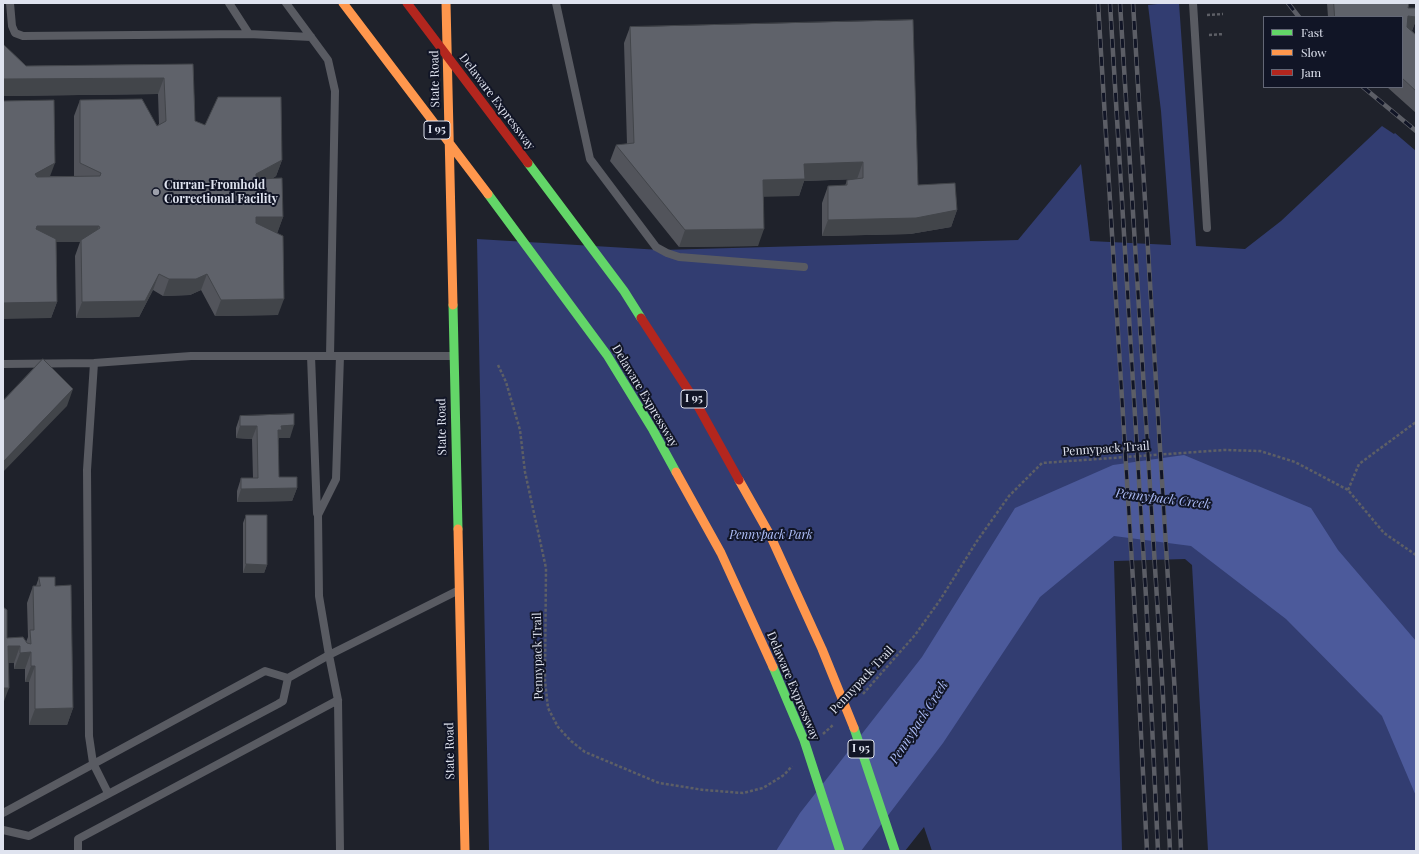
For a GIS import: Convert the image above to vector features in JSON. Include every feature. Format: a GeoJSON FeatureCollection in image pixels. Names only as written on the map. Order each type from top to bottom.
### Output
{"type":"FeatureCollection","features":[{"type":"Feature","properties":{"kind":"main road","name":"Delaware Expressway"},"geometry":{"type":"LineString","coordinates":[[343,3],[448,144],[534,254],[607,355],[653,430],[721,553],[785,693],[804,740],[840,851]]}},
{"type":"Feature","properties":{"kind":"main road","name":"Delaware Expressway"},"geometry":{"type":"LineString","coordinates":[[407,3],[624,290],[694,399],[770,535],[822,649],[850,716],[895,851]]}},
{"type":"Feature","properties":{"kind":"main road","name":"State Road"},"geometry":{"type":"LineString","coordinates":[[446,3],[452,356],[464,851]]}},
{"type":"Feature","properties":{"kind":"lane"},"geometry":{"type":"LineString","coordinates":[[10,3],[12,26],[16,33],[23,36],[249,34],[311,37]]}},
{"type":"Feature","properties":{"kind":"lane"},"geometry":{"type":"LineString","coordinates":[[229,3],[249,34]]}},
{"type":"Feature","properties":{"kind":"lane"},"geometry":{"type":"LineString","coordinates":[[286,3],[328,60],[336,91],[330,356]]}},
{"type":"Feature","properties":{"kind":"lane"},"geometry":{"type":"LineString","coordinates":[[556,3],[590,159],[656,246],[667,254],[678,257],[804,267]]}},
{"type":"Feature","properties":{"kind":"lane"},"geometry":{"type":"LineString","coordinates":[[1193,3],[1207,228]]}},
{"type":"Feature","properties":{"kind":"lane"},"geometry":{"type":"LineString","coordinates":[[3,364],[94,363],[191,356],[452,356]]}},
{"type":"Feature","properties":{"kind":"lane"},"geometry":{"type":"LineString","coordinates":[[311,356],[318,515],[319,596],[338,700],[340,851]]}},
{"type":"Feature","properties":{"kind":"lane"},"geometry":{"type":"LineString","coordinates":[[318,515],[336,479],[340,356]]}},
{"type":"Feature","properties":{"kind":"lane"},"geometry":{"type":"LineString","coordinates":[[94,363],[87,470],[89,736],[93,763],[108,793]]}},
{"type":"Feature","properties":{"kind":"lane"},"geometry":{"type":"LineString","coordinates":[[3,813],[265,671],[288,678],[329,655],[458,590]]}},
{"type":"Feature","properties":{"kind":"lane"},"geometry":{"type":"LineString","coordinates":[[3,830],[29,836],[283,701],[288,678]]}},
{"type":"Feature","properties":{"kind":"lane"},"geometry":{"type":"LineString","coordinates":[[78,851],[78,839],[338,700]]}},
{"type":"Feature","properties":{"kind":"path","name":"Pennypack Trail"},"geometry":{"type":"LineString","coordinates":[[498,366],[506,382],[520,430],[525,472],[546,568],[545,681],[548,708],[558,727],[571,742],[585,752],[659,783],[704,790],[743,793],[763,788],[784,775],[795,764]]}},
{"type":"Feature","properties":{"kind":"path"},"geometry":{"type":"LineString","coordinates":[[1348,490],[1359,464],[1416,422]]}},
{"type":"Feature","properties":{"kind":"path","name":"Pennypack Trail"},"geometry":{"type":"LineString","coordinates":[[861,696],[915,635],[940,600],[977,541],[1009,496],[1042,463],[1224,450],[1260,451],[1295,462],[1348,490],[1384,533],[1416,554]]}},
{"type":"Feature","properties":{"kind":"path","name":"Pennypack Trail"},"geometry":{"type":"LineString","coordinates":[[822,736],[833,724]]}},
{"type":"Feature","properties":{"kind":"green space","name":"Pennypack Park"},"geometry":{"type":"Polygon","coordinates":[[[1179,3],[1196,246],[1245,249],[1281,221],[1382,126],[1394,134],[1395,133],[1416,151],[1416,851],[1208,851],[1192,565],[1185,559],[1114,561],[1122,851],[932,851],[924,827],[905,851],[489,851],[477,239],[661,250],[1018,240],[1081,164],[1090,241],[1171,245],[1161,111],[1148,5],[1179,3]]]}},
{"type":"Feature","properties":{"kind":"water","name":"Pennypack Creek"},"geometry":{"type":"Polygon","coordinates":[[[1184,455],[1311,508],[1338,550],[1416,641],[1416,796],[1382,716],[1286,619],[1191,546],[1114,536],[1040,597],[943,743],[861,851],[776,851],[800,813],[922,657],[1015,508],[1113,465],[1184,455]]]}},
{"type":"Feature","properties":{"kind":"building"},"geometry":{"type":"Polygon","coordinates":[[[1334,3],[1409,3],[1408,8],[1416,8],[1416,17],[1408,16],[1407,27],[1416,35],[1416,91],[1403,79],[1403,16],[1335,16],[1334,3]]]}},
{"type":"Feature","properties":{"kind":"building"},"geometry":{"type":"Polygon","coordinates":[[[913,20],[918,185],[955,183],[957,210],[916,218],[828,220],[828,186],[847,185],[847,180],[863,178],[863,162],[804,164],[805,179],[763,180],[764,229],[685,230],[616,145],[634,143],[630,27],[913,20]]]}},
{"type":"Feature","properties":{"kind":"building","name":"Curran-Fromhold Correctional Facility"},"geometry":{"type":"Polygon","coordinates":[[[3,44],[26,66],[193,64],[195,121],[205,125],[218,97],[281,97],[282,160],[256,174],[256,179],[282,178],[283,217],[256,217],[256,223],[283,236],[284,299],[221,300],[207,274],[196,279],[169,279],[159,274],[145,301],[82,302],[81,240],[100,228],[99,226],[37,226],[36,229],[56,239],[57,302],[3,303],[3,101],[54,100],[55,163],[35,174],[37,177],[100,176],[101,173],[80,163],[80,100],[142,99],[157,126],[166,121],[164,78],[3,79],[3,44]]]}},
{"type":"Feature","properties":{"kind":"building"},"geometry":{"type":"Polygon","coordinates":[[[43,359],[73,389],[3,462],[3,401],[43,359]]]}},
{"type":"Feature","properties":{"kind":"building"},"geometry":{"type":"Polygon","coordinates":[[[294,414],[294,425],[281,426],[282,430],[278,430],[279,477],[297,477],[297,488],[241,489],[241,478],[258,478],[257,426],[240,426],[240,416],[294,414]]]}},
{"type":"Feature","properties":{"kind":"building"},"geometry":{"type":"Polygon","coordinates":[[[246,515],[267,515],[267,565],[246,564],[246,515]]]}},
{"type":"Feature","properties":{"kind":"building"},"geometry":{"type":"Polygon","coordinates":[[[39,577],[55,577],[55,586],[71,585],[73,708],[35,709],[35,666],[31,666],[31,652],[20,653],[20,646],[8,646],[9,688],[3,688],[3,607],[7,610],[7,638],[23,637],[27,643],[31,644],[30,630],[34,630],[33,586],[40,586],[39,577]]]}},
{"type":"Feature","properties":{"kind":"railway"},"geometry":{"type":"LineString","coordinates":[[1098,3],[1134,597],[1147,851]]}},
{"type":"Feature","properties":{"kind":"railway"},"geometry":{"type":"LineString","coordinates":[[1110,3],[1146,597],[1158,851]]}},
{"type":"Feature","properties":{"kind":"railway"},"geometry":{"type":"LineString","coordinates":[[1120,3],[1163,696],[1170,851]]}},
{"type":"Feature","properties":{"kind":"railway"},"geometry":{"type":"LineString","coordinates":[[1133,3],[1175,695],[1181,851]]}},
{"type":"Feature","properties":{"kind":"railway"},"geometry":{"type":"LineString","coordinates":[[1288,3],[1298,16]]}},
{"type":"Feature","properties":{"kind":"railway"},"geometry":{"type":"LineString","coordinates":[[1364,88],[1416,131]]}},
{"type":"Feature","properties":{"kind":"traffic: fast"},"geometry":{"type":"LineString","coordinates":[[528,163],[624,291],[641,318]]}},
{"type":"Feature","properties":{"kind":"traffic: fast"},"geometry":{"type":"LineString","coordinates":[[488,194],[607,355],[653,430],[676,472]]}},
{"type":"Feature","properties":{"kind":"traffic: fast"},"geometry":{"type":"LineString","coordinates":[[453,305],[458,529]]}},
{"type":"Feature","properties":{"kind":"traffic: fast"},"geometry":{"type":"LineString","coordinates":[[773,667],[804,740],[840,851]]}},
{"type":"Feature","properties":{"kind":"traffic: fast"},"geometry":{"type":"LineString","coordinates":[[854,728],[895,851]]}},
{"type":"Feature","properties":{"kind":"traffic: slow"},"geometry":{"type":"LineString","coordinates":[[343,3],[488,194]]}},
{"type":"Feature","properties":{"kind":"traffic: slow"},"geometry":{"type":"LineString","coordinates":[[446,3],[453,305]]}},
{"type":"Feature","properties":{"kind":"traffic: slow"},"geometry":{"type":"LineString","coordinates":[[676,472],[721,553],[773,667]]}},
{"type":"Feature","properties":{"kind":"traffic: slow"},"geometry":{"type":"LineString","coordinates":[[739,480],[770,535],[822,649],[854,728]]}},
{"type":"Feature","properties":{"kind":"traffic: slow"},"geometry":{"type":"LineString","coordinates":[[458,529],[465,851]]}},
{"type":"Feature","properties":{"kind":"traffic: jam"},"geometry":{"type":"LineString","coordinates":[[407,3],[528,163]]}},
{"type":"Feature","properties":{"kind":"traffic: jam"},"geometry":{"type":"LineString","coordinates":[[641,318],[694,399],[739,480]]}},
{"type":"Feature","properties":{"kind":"place","name":"Curran-Fromhold Correctional Facility"},"geometry":{"type":"Point","coordinates":[156,192]}}]}
